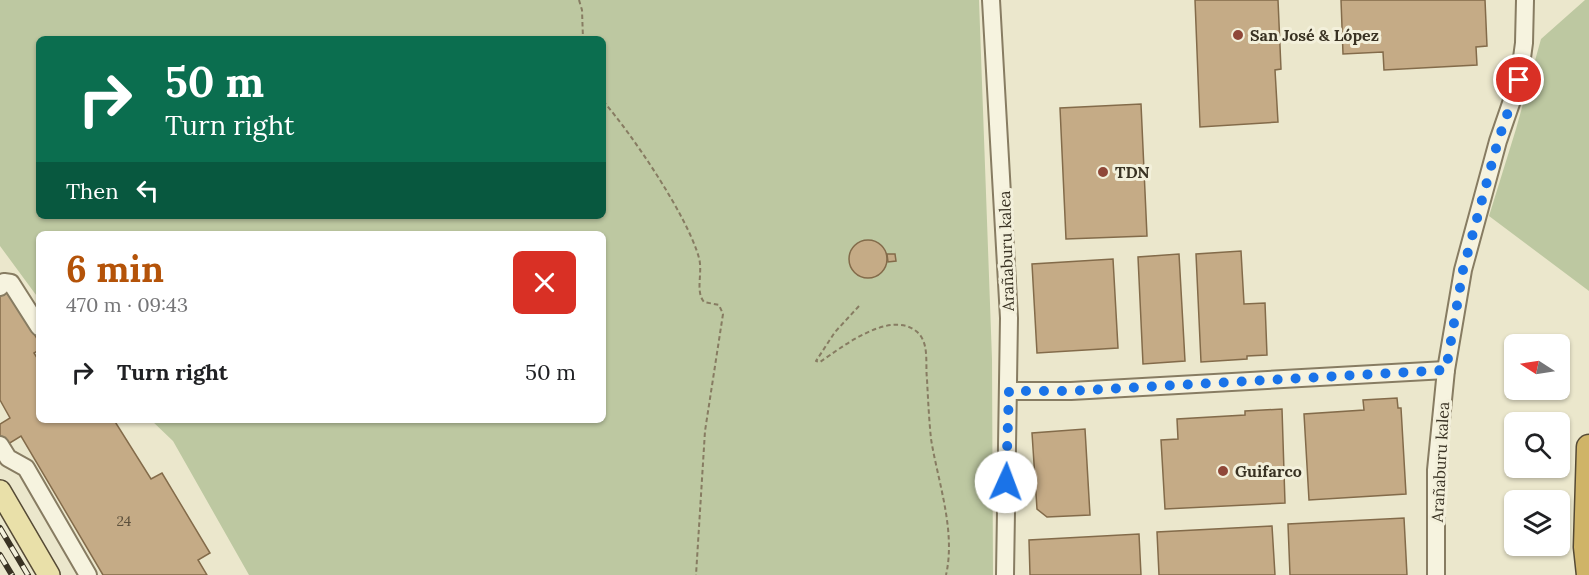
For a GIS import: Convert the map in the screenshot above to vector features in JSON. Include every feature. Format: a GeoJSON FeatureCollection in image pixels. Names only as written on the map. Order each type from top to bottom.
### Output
{"type":"FeatureCollection","features":[{"type":"Feature","properties":{"kind":"highway"},"geometry":{"type":"LineString","coordinates":[[1589,447],[1586,547],[1589,575]]}},
{"type":"Feature","properties":{"kind":"main road"},"geometry":{"type":"LineString","coordinates":[[0,491],[49,575]]}},
{"type":"Feature","properties":{"kind":"lane","name":"Arañaburu kalea"},"geometry":{"type":"LineString","coordinates":[[992,0],[1003,175],[1009,391],[1005,575]]}},
{"type":"Feature","properties":{"kind":"lane","name":"Arañaburu kalea"},"geometry":{"type":"LineString","coordinates":[[1436,575],[1436,471],[1446,370],[1463,270],[1498,141],[1519,80],[1524,43],[1525,0]]}},
{"type":"Feature","properties":{"kind":"lane"},"geometry":{"type":"LineString","coordinates":[[0,287],[4,282],[11,283],[36,322]]}},
{"type":"Feature","properties":{"kind":"lane"},"geometry":{"type":"LineString","coordinates":[[1009,391],[1071,391],[1446,370]]}},
{"type":"Feature","properties":{"kind":"lane"},"geometry":{"type":"LineString","coordinates":[[0,445],[8,458],[26,468],[88,575]]}},
{"type":"Feature","properties":{"kind":"path"},"geometry":{"type":"LineString","coordinates":[[579,0],[582,10],[583,36]]}},
{"type":"Feature","properties":{"kind":"path"},"geometry":{"type":"LineString","coordinates":[[606,105],[630,135],[689,233],[699,258],[699,297],[704,302],[719,305],[723,314],[705,431],[696,575]]}},
{"type":"Feature","properties":{"kind":"path"},"geometry":{"type":"LineString","coordinates":[[859,306],[835,332],[816,361],[820,362],[856,337],[873,330],[896,325],[915,330],[925,343],[931,437],[950,549],[946,575]]}},
{"type":"Feature","properties":{"kind":"green space"},"geometry":{"type":"Polygon","coordinates":[[[0,0],[979,0],[992,359],[993,575],[249,575],[173,441],[154,423],[606,423],[606,231],[36,231],[36,295],[0,246],[0,0]]]}},
{"type":"Feature","properties":{"kind":"green space"},"geometry":{"type":"Polygon","coordinates":[[[1585,0],[1589,0],[1589,291],[1489,216],[1541,39],[1585,0]]]}},
{"type":"Feature","properties":{"kind":"building","name":"San José & López"},"geometry":{"type":"Polygon","coordinates":[[[1195,0],[1278,0],[1281,69],[1275,70],[1278,122],[1200,127],[1195,0]]]}},
{"type":"Feature","properties":{"kind":"building"},"geometry":{"type":"Polygon","coordinates":[[[1341,0],[1485,0],[1487,46],[1476,47],[1477,65],[1384,70],[1383,52],[1343,54],[1341,0]]]}},
{"type":"Feature","properties":{"kind":"building","name":"TDN"},"geometry":{"type":"Polygon","coordinates":[[[1141,104],[1147,236],[1066,239],[1060,108],[1141,104]]]}},
{"type":"Feature","properties":{"kind":"building"},"geometry":{"type":"Polygon","coordinates":[[[868,240],[881,246],[887,259],[881,272],[868,278],[855,272],[849,259],[855,246],[868,240]]]}},
{"type":"Feature","properties":{"kind":"building"},"geometry":{"type":"Polygon","coordinates":[[[1241,251],[1244,304],[1265,303],[1267,355],[1247,356],[1247,359],[1201,362],[1196,254],[1241,251]]]}},
{"type":"Feature","properties":{"kind":"building"},"geometry":{"type":"Polygon","coordinates":[[[887,254],[895,254],[896,261],[888,262],[887,254]]]}},
{"type":"Feature","properties":{"kind":"building"},"geometry":{"type":"Polygon","coordinates":[[[1179,254],[1185,361],[1143,364],[1138,257],[1179,254]]]}},
{"type":"Feature","properties":{"kind":"building"},"geometry":{"type":"Polygon","coordinates":[[[1113,259],[1118,348],[1037,353],[1032,264],[1113,259]]]}},
{"type":"Feature","properties":{"kind":"building"},"geometry":{"type":"Polygon","coordinates":[[[6,286],[36,337],[36,352],[34,353],[36,356],[36,423],[116,423],[151,479],[162,473],[210,553],[198,560],[207,575],[103,575],[21,436],[5,446],[0,437],[0,424],[10,418],[0,400],[0,292],[6,286]]]}},
{"type":"Feature","properties":{"kind":"building"},"geometry":{"type":"Polygon","coordinates":[[[1397,398],[1398,408],[1401,408],[1406,494],[1309,500],[1304,414],[1364,410],[1363,400],[1397,398]]]}},
{"type":"Feature","properties":{"kind":"building","name":"Guifarco"},"geometry":{"type":"Polygon","coordinates":[[[1282,409],[1285,503],[1165,509],[1161,440],[1178,439],[1177,419],[1245,415],[1245,411],[1282,409]]]}},
{"type":"Feature","properties":{"kind":"building"},"geometry":{"type":"Polygon","coordinates":[[[1085,429],[1090,515],[1047,517],[1037,509],[1032,433],[1085,429]]]}},
{"type":"Feature","properties":{"kind":"building"},"geometry":{"type":"Polygon","coordinates":[[[1404,518],[1407,575],[1290,575],[1288,524],[1404,518]]]}},
{"type":"Feature","properties":{"kind":"building"},"geometry":{"type":"Polygon","coordinates":[[[1272,526],[1275,575],[1159,575],[1157,532],[1272,526]]]}},
{"type":"Feature","properties":{"kind":"building"},"geometry":{"type":"Polygon","coordinates":[[[1139,534],[1141,575],[1030,575],[1029,540],[1139,534]]]}},
{"type":"Feature","properties":{"kind":"railway"},"geometry":{"type":"LineString","coordinates":[[0,528],[28,575]]}},
{"type":"Feature","properties":{"kind":"railway"},"geometry":{"type":"LineString","coordinates":[[0,555],[12,575]]}},
{"type":"Feature","properties":{"kind":"place","name":"San José & López"},"geometry":{"type":"Point","coordinates":[1238,35]}},
{"type":"Feature","properties":{"kind":"place","name":"TDN"},"geometry":{"type":"Point","coordinates":[1103,172]}},
{"type":"Feature","properties":{"kind":"place","name":"Guifarco"},"geometry":{"type":"Point","coordinates":[1223,471]}},
{"type":"Feature","properties":{"kind":"route"},"geometry":{"type":"LineString","coordinates":[[1006,482],[1009,391],[1071,391],[1446,370],[1463,270],[1498,141],[1519,80]]}}]}
